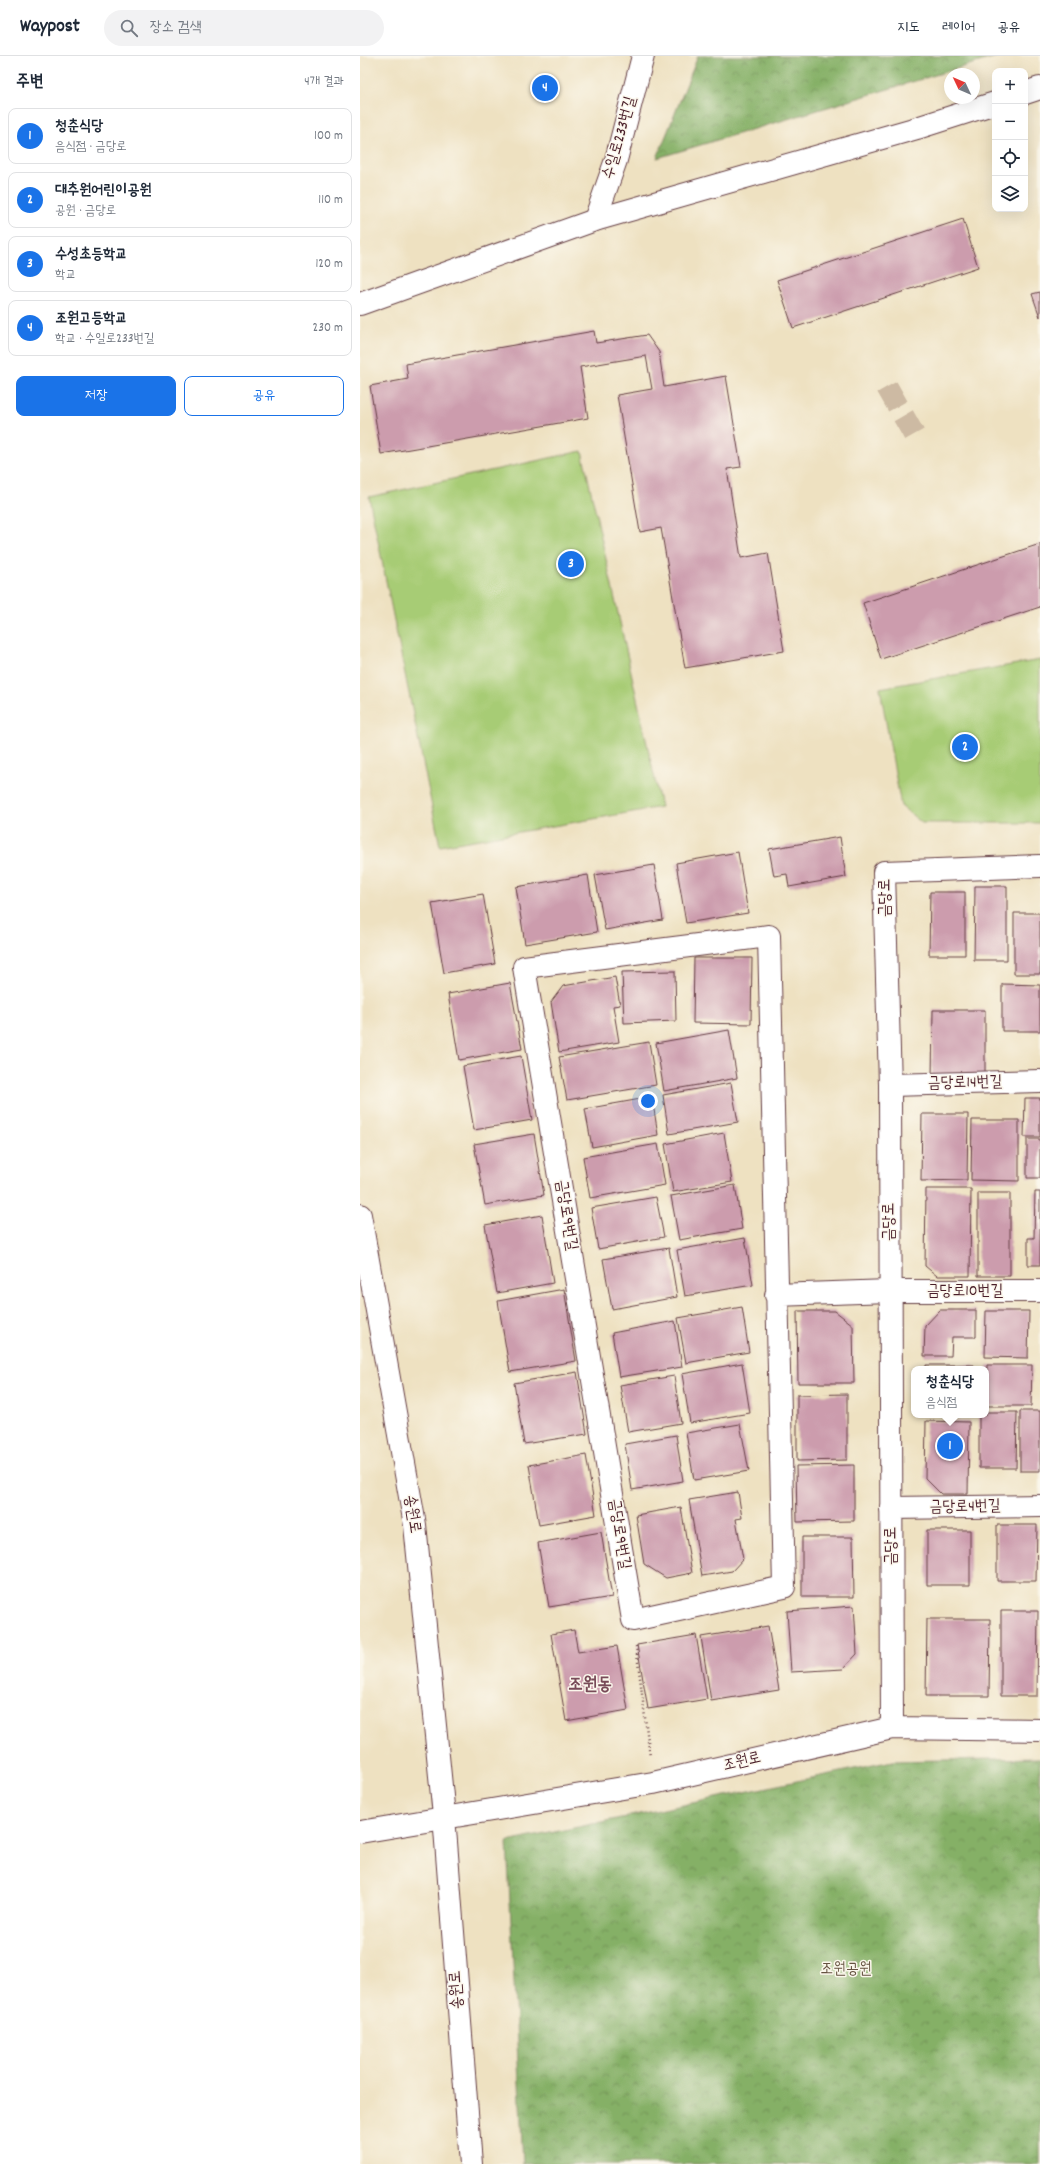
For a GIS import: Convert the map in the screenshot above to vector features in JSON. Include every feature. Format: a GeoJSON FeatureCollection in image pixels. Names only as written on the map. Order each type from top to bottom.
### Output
{"type":"FeatureCollection","features":[{"type":"Feature","properties":{"kind":"street","name":"수일로233번길"},"geometry":{"type":"LineString","coordinates":[[595,220],[616,160],[643,56]]}},
{"type":"Feature","properties":{"kind":"street"},"geometry":{"type":"LineString","coordinates":[[1028,92],[1040,88]]}},
{"type":"Feature","properties":{"kind":"street"},"geometry":{"type":"LineString","coordinates":[[360,304],[595,220],[917,128],[992,104]]}},
{"type":"Feature","properties":{"kind":"street","name":"금당로"},"geometry":{"type":"LineString","coordinates":[[892,1728],[889,1291],[890,1085],[884,872],[1040,866]]}},
{"type":"Feature","properties":{"kind":"street","name":"금당로9번길"},"geometry":{"type":"LineString","coordinates":[[769,936],[776,1295],[784,1587],[633,1620],[524,967],[769,936]]}},
{"type":"Feature","properties":{"kind":"street","name":"금당로14번길"},"geometry":{"type":"LineString","coordinates":[[890,1085],[1040,1081]]}},
{"type":"Feature","properties":{"kind":"street","name":"송원로"},"geometry":{"type":"LineString","coordinates":[[360,1215],[415,1525],[444,1816],[470,2164]]}},
{"type":"Feature","properties":{"kind":"street"},"geometry":{"type":"LineString","coordinates":[[776,1295],[889,1291]]}},
{"type":"Feature","properties":{"kind":"street","name":"금당로10번길"},"geometry":{"type":"LineString","coordinates":[[889,1291],[1040,1291]]}},
{"type":"Feature","properties":{"kind":"street","name":"금당로4번길"},"geometry":{"type":"LineString","coordinates":[[891,1508],[1040,1506]]}},
{"type":"Feature","properties":{"kind":"street","name":"조원로"},"geometry":{"type":"LineString","coordinates":[[444,1816],[653,1783],[892,1728],[1040,1730]]}},
{"type":"Feature","properties":{"kind":"street"},"geometry":{"type":"LineString","coordinates":[[360,1832],[444,1816]]}},
{"type":"Feature","properties":{"kind":"path"},"geometry":{"type":"LineString","coordinates":[[633,1620],[653,1783]]}},
{"type":"Feature","properties":{"kind":"green space"},"geometry":{"type":"Polygon","coordinates":[[[698,56],[999,56],[959,68],[944,68],[944,72],[657,158],[698,56]]]}},
{"type":"Feature","properties":{"kind":"green space"},"geometry":{"type":"Polygon","coordinates":[[[582,451],[661,807],[440,846],[369,497],[582,451]]]}},
{"type":"Feature","properties":{"kind":"green space"},"geometry":{"type":"Polygon","coordinates":[[[1040,660],[1040,823],[922,823],[901,806],[880,688],[1040,660]]]}},
{"type":"Feature","properties":{"kind":"green space","name":"조원공원"},"geometry":{"type":"Polygon","coordinates":[[[1040,1758],[1040,2164],[523,2164],[507,1842],[892,1761],[1040,1758]]]}},
{"type":"Feature","properties":{"kind":"building"},"geometry":{"type":"Polygon","coordinates":[[[963,219],[978,267],[793,328],[777,280],[963,219]]]}},
{"type":"Feature","properties":{"kind":"building"},"geometry":{"type":"Polygon","coordinates":[[[1040,292],[1040,317],[1032,294],[1040,292]]]}},
{"type":"Feature","properties":{"kind":"building"},"geometry":{"type":"Polygon","coordinates":[[[594,331],[596,343],[647,335],[659,352],[664,387],[726,376],[741,467],[727,469],[741,558],[768,553],[784,651],[685,668],[661,528],[640,532],[617,395],[652,389],[646,356],[580,367],[588,418],[381,454],[370,386],[408,379],[406,364],[594,331]]]}},
{"type":"Feature","properties":{"kind":"building"},"geometry":{"type":"Polygon","coordinates":[[[1040,544],[1040,607],[881,659],[863,603],[1040,544]]]}},
{"type":"Feature","properties":{"kind":"building"},"geometry":{"type":"Polygon","coordinates":[[[840,837],[846,877],[789,887],[787,874],[774,876],[769,849],[840,837]]]}},
{"type":"Feature","properties":{"kind":"building"},"geometry":{"type":"Polygon","coordinates":[[[738,852],[748,913],[686,923],[676,863],[738,852]]]}},
{"type":"Feature","properties":{"kind":"building"},"geometry":{"type":"Polygon","coordinates":[[[654,865],[663,920],[605,930],[595,875],[654,865]]]}},
{"type":"Feature","properties":{"kind":"building"},"geometry":{"type":"Polygon","coordinates":[[[588,875],[597,932],[525,944],[516,887],[588,875]]]}},
{"type":"Feature","properties":{"kind":"building"},"geometry":{"type":"Polygon","coordinates":[[[975,886],[1007,886],[1007,960],[974,960],[975,886]]]}},
{"type":"Feature","properties":{"kind":"building"},"geometry":{"type":"Polygon","coordinates":[[[930,892],[965,892],[965,955],[929,955],[930,892]]]}},
{"type":"Feature","properties":{"kind":"building"},"geometry":{"type":"Polygon","coordinates":[[[483,894],[495,964],[444,973],[432,903],[483,894]]]}},
{"type":"Feature","properties":{"kind":"building"},"geometry":{"type":"Polygon","coordinates":[[[1014,913],[1040,913],[1040,974],[1014,974],[1014,913]]]}},
{"type":"Feature","properties":{"kind":"building"},"geometry":{"type":"Polygon","coordinates":[[[694,958],[752,958],[751,1024],[693,1023],[694,958]]]}},
{"type":"Feature","properties":{"kind":"building"},"geometry":{"type":"Polygon","coordinates":[[[675,971],[676,1021],[624,1023],[622,972],[675,971]]]}},
{"type":"Feature","properties":{"kind":"building"},"geometry":{"type":"Polygon","coordinates":[[[615,977],[620,1005],[613,1006],[619,1042],[559,1052],[551,1002],[563,986],[615,977]]]}},
{"type":"Feature","properties":{"kind":"building"},"geometry":{"type":"Polygon","coordinates":[[[510,983],[522,1049],[459,1060],[448,994],[510,983]]]}},
{"type":"Feature","properties":{"kind":"building"},"geometry":{"type":"Polygon","coordinates":[[[1002,984],[1040,985],[1040,1031],[1002,1031],[1002,984]]]}},
{"type":"Feature","properties":{"kind":"building"},"geometry":{"type":"Polygon","coordinates":[[[933,1010],[985,1010],[985,1078],[932,1078],[933,1010]]]}},
{"type":"Feature","properties":{"kind":"building"},"geometry":{"type":"Polygon","coordinates":[[[729,1030],[737,1078],[664,1091],[656,1043],[729,1030]]]}},
{"type":"Feature","properties":{"kind":"building"},"geometry":{"type":"Polygon","coordinates":[[[649,1042],[656,1085],[567,1100],[559,1057],[649,1042]]]}},
{"type":"Feature","properties":{"kind":"building"},"geometry":{"type":"Polygon","coordinates":[[[521,1056],[532,1120],[474,1130],[463,1066],[521,1056]]]}},
{"type":"Feature","properties":{"kind":"building"},"geometry":{"type":"Polygon","coordinates":[[[731,1083],[738,1122],[669,1134],[663,1095],[731,1083]]]}},
{"type":"Feature","properties":{"kind":"building"},"geometry":{"type":"Polygon","coordinates":[[[652,1097],[658,1135],[592,1147],[585,1109],[652,1097]]]}},
{"type":"Feature","properties":{"kind":"building"},"geometry":{"type":"Polygon","coordinates":[[[1025,1098],[1040,1098],[1040,1137],[1024,1137],[1025,1098]]]}},
{"type":"Feature","properties":{"kind":"building"},"geometry":{"type":"Polygon","coordinates":[[[922,1114],[968,1114],[967,1180],[921,1181],[922,1114]]]}},
{"type":"Feature","properties":{"kind":"building"},"geometry":{"type":"Polygon","coordinates":[[[972,1120],[1019,1120],[1019,1181],[971,1180],[972,1120]]]}},
{"type":"Feature","properties":{"kind":"building"},"geometry":{"type":"Polygon","coordinates":[[[724,1133],[732,1182],[673,1192],[665,1144],[724,1133]]]}},
{"type":"Feature","properties":{"kind":"building"},"geometry":{"type":"Polygon","coordinates":[[[534,1134],[544,1195],[485,1205],[474,1144],[534,1134]]]}},
{"type":"Feature","properties":{"kind":"building"},"geometry":{"type":"Polygon","coordinates":[[[1027,1139],[1040,1139],[1040,1178],[1027,1178],[1027,1139]]]}},
{"type":"Feature","properties":{"kind":"building"},"geometry":{"type":"Polygon","coordinates":[[[658,1144],[665,1185],[590,1198],[583,1157],[658,1144]]]}},
{"type":"Feature","properties":{"kind":"building"},"geometry":{"type":"Polygon","coordinates":[[[735,1185],[742,1229],[679,1240],[671,1196],[735,1185]]]}},
{"type":"Feature","properties":{"kind":"building"},"geometry":{"type":"Polygon","coordinates":[[[926,1189],[971,1189],[970,1276],[937,1276],[925,1266],[926,1189]]]}},
{"type":"Feature","properties":{"kind":"building"},"geometry":{"type":"Polygon","coordinates":[[[1035,1192],[1040,1192],[1040,1265],[1028,1265],[1028,1238],[1034,1238],[1035,1192]]]}},
{"type":"Feature","properties":{"kind":"building"},"geometry":{"type":"Polygon","coordinates":[[[978,1193],[1010,1193],[1010,1276],[978,1276],[978,1193]]]}},
{"type":"Feature","properties":{"kind":"building"},"geometry":{"type":"Polygon","coordinates":[[[656,1197],[664,1237],[598,1249],[591,1208],[656,1197]]]}},
{"type":"Feature","properties":{"kind":"building"},"geometry":{"type":"Polygon","coordinates":[[[542,1215],[553,1283],[497,1293],[485,1225],[542,1215]]]}},
{"type":"Feature","properties":{"kind":"building"},"geometry":{"type":"Polygon","coordinates":[[[745,1238],[753,1285],[685,1296],[677,1250],[745,1238]]]}},
{"type":"Feature","properties":{"kind":"building"},"geometry":{"type":"Polygon","coordinates":[[[669,1248],[677,1297],[612,1309],[603,1259],[669,1248]]]}},
{"type":"Feature","properties":{"kind":"building"},"geometry":{"type":"Polygon","coordinates":[[[564,1289],[576,1361],[510,1372],[498,1301],[564,1289]]]}},
{"type":"Feature","properties":{"kind":"building"},"geometry":{"type":"Polygon","coordinates":[[[742,1307],[749,1352],[686,1363],[678,1318],[742,1307]]]}},
{"type":"Feature","properties":{"kind":"building"},"geometry":{"type":"Polygon","coordinates":[[[940,1310],[976,1310],[976,1337],[952,1337],[951,1356],[924,1356],[925,1326],[940,1310]]]}},
{"type":"Feature","properties":{"kind":"building"},"geometry":{"type":"Polygon","coordinates":[[[797,1311],[835,1311],[853,1325],[854,1383],[798,1383],[797,1311]]]}},
{"type":"Feature","properties":{"kind":"building"},"geometry":{"type":"Polygon","coordinates":[[[986,1311],[1029,1311],[1028,1358],[985,1357],[986,1311]]]}},
{"type":"Feature","properties":{"kind":"building"},"geometry":{"type":"Polygon","coordinates":[[[675,1321],[682,1367],[619,1377],[612,1333],[675,1321]]]}},
{"type":"Feature","properties":{"kind":"building"},"geometry":{"type":"Polygon","coordinates":[[[742,1363],[750,1413],[690,1423],[682,1374],[742,1363]]]}},
{"type":"Feature","properties":{"kind":"building"},"geometry":{"type":"Polygon","coordinates":[[[926,1365],[974,1365],[974,1366],[926,1365]]]}},
{"type":"Feature","properties":{"kind":"building"},"geometry":{"type":"Polygon","coordinates":[[[1032,1365],[1031,1406],[989,1406],[989,1366],[987,1366],[1032,1365]]]}},
{"type":"Feature","properties":{"kind":"building"},"geometry":{"type":"Polygon","coordinates":[[[577,1372],[587,1434],[524,1444],[514,1383],[577,1372]]]}},
{"type":"Feature","properties":{"kind":"building"},"geometry":{"type":"Polygon","coordinates":[[[674,1376],[681,1423],[628,1432],[620,1385],[674,1376]]]}},
{"type":"Feature","properties":{"kind":"building"},"geometry":{"type":"Polygon","coordinates":[[[847,1394],[847,1460],[797,1461],[797,1395],[847,1394]]]}},
{"type":"Feature","properties":{"kind":"building"},"geometry":{"type":"Polygon","coordinates":[[[1020,1411],[1040,1411],[1040,1471],[1020,1471],[1020,1411]]]}},
{"type":"Feature","properties":{"kind":"building"},"geometry":{"type":"Polygon","coordinates":[[[989,1412],[1017,1412],[1016,1468],[979,1468],[979,1418],[989,1418],[989,1412]]]}},
{"type":"Feature","properties":{"kind":"building"},"geometry":{"type":"Polygon","coordinates":[[[926,1421],[969,1422],[968,1494],[941,1494],[925,1478],[926,1421]]]}},
{"type":"Feature","properties":{"kind":"building"},"geometry":{"type":"Polygon","coordinates":[[[740,1424],[749,1471],[694,1480],[686,1433],[740,1424]]]}},
{"type":"Feature","properties":{"kind":"building"},"geometry":{"type":"Polygon","coordinates":[[[676,1435],[683,1481],[632,1490],[625,1444],[676,1435]]]}},
{"type":"Feature","properties":{"kind":"building"},"geometry":{"type":"Polygon","coordinates":[[[586,1455],[596,1515],[539,1525],[529,1465],[586,1455]]]}},
{"type":"Feature","properties":{"kind":"building"},"geometry":{"type":"Polygon","coordinates":[[[854,1465],[854,1521],[797,1522],[796,1466],[854,1465]]]}},
{"type":"Feature","properties":{"kind":"building"},"geometry":{"type":"Polygon","coordinates":[[[738,1492],[742,1518],[736,1519],[743,1559],[732,1571],[702,1576],[689,1500],[738,1492]]]}},
{"type":"Feature","properties":{"kind":"building"},"geometry":{"type":"Polygon","coordinates":[[[681,1507],[692,1573],[666,1578],[644,1564],[636,1515],[681,1507]]]}},
{"type":"Feature","properties":{"kind":"building"},"geometry":{"type":"Polygon","coordinates":[[[997,1525],[1037,1525],[1036,1581],[997,1581],[997,1525]]]}},
{"type":"Feature","properties":{"kind":"building"},"geometry":{"type":"Polygon","coordinates":[[[927,1530],[970,1530],[970,1585],[927,1585],[927,1530]]]}},
{"type":"Feature","properties":{"kind":"building"},"geometry":{"type":"Polygon","coordinates":[[[601,1532],[612,1597],[549,1607],[538,1543],[601,1532]]]}},
{"type":"Feature","properties":{"kind":"building"},"geometry":{"type":"Polygon","coordinates":[[[802,1537],[853,1537],[854,1597],[802,1597],[802,1537]]]}},
{"type":"Feature","properties":{"kind":"building"},"geometry":{"type":"Polygon","coordinates":[[[854,1606],[857,1654],[843,1669],[791,1672],[787,1611],[854,1606]]]}},
{"type":"Feature","properties":{"kind":"building"},"geometry":{"type":"Polygon","coordinates":[[[1001,1611],[1038,1611],[1037,1696],[1001,1696],[1001,1611]]]}},
{"type":"Feature","properties":{"kind":"building"},"geometry":{"type":"Polygon","coordinates":[[[927,1619],[990,1619],[989,1696],[926,1696],[927,1619]]]}},
{"type":"Feature","properties":{"kind":"building"},"geometry":{"type":"Polygon","coordinates":[[[768,1626],[779,1690],[711,1701],[701,1637],[768,1626]]]}},
{"type":"Feature","properties":{"kind":"building"},"geometry":{"type":"Polygon","coordinates":[[[574,1630],[578,1652],[617,1646],[628,1710],[566,1721],[551,1634],[574,1630]]]}},
{"type":"Feature","properties":{"kind":"building"},"geometry":{"type":"Polygon","coordinates":[[[696,1635],[707,1699],[648,1709],[637,1645],[696,1635]]]}},
{"type":"Feature","properties":{"kind":"tunnel"},"geometry":{"type":"LineString","coordinates":[[887,387],[917,440]]}},
{"type":"Feature","properties":{"kind":"place","name":"조원고등학교"},"geometry":{"type":"Point","coordinates":[545,88]}},
{"type":"Feature","properties":{"kind":"place","name":"수성초등학교"},"geometry":{"type":"Point","coordinates":[571,564]}},
{"type":"Feature","properties":{"kind":"place","name":"대추원어린이공원"},"geometry":{"type":"Point","coordinates":[965,747]}},
{"type":"Feature","properties":{"kind":"place","name":"청춘식당"},"geometry":{"type":"Point","coordinates":[950,1446]}},
{"type":"Feature","properties":{"kind":"district","name":"조원동"},"geometry":{"type":"Point","coordinates":[590,1685]}}]}
